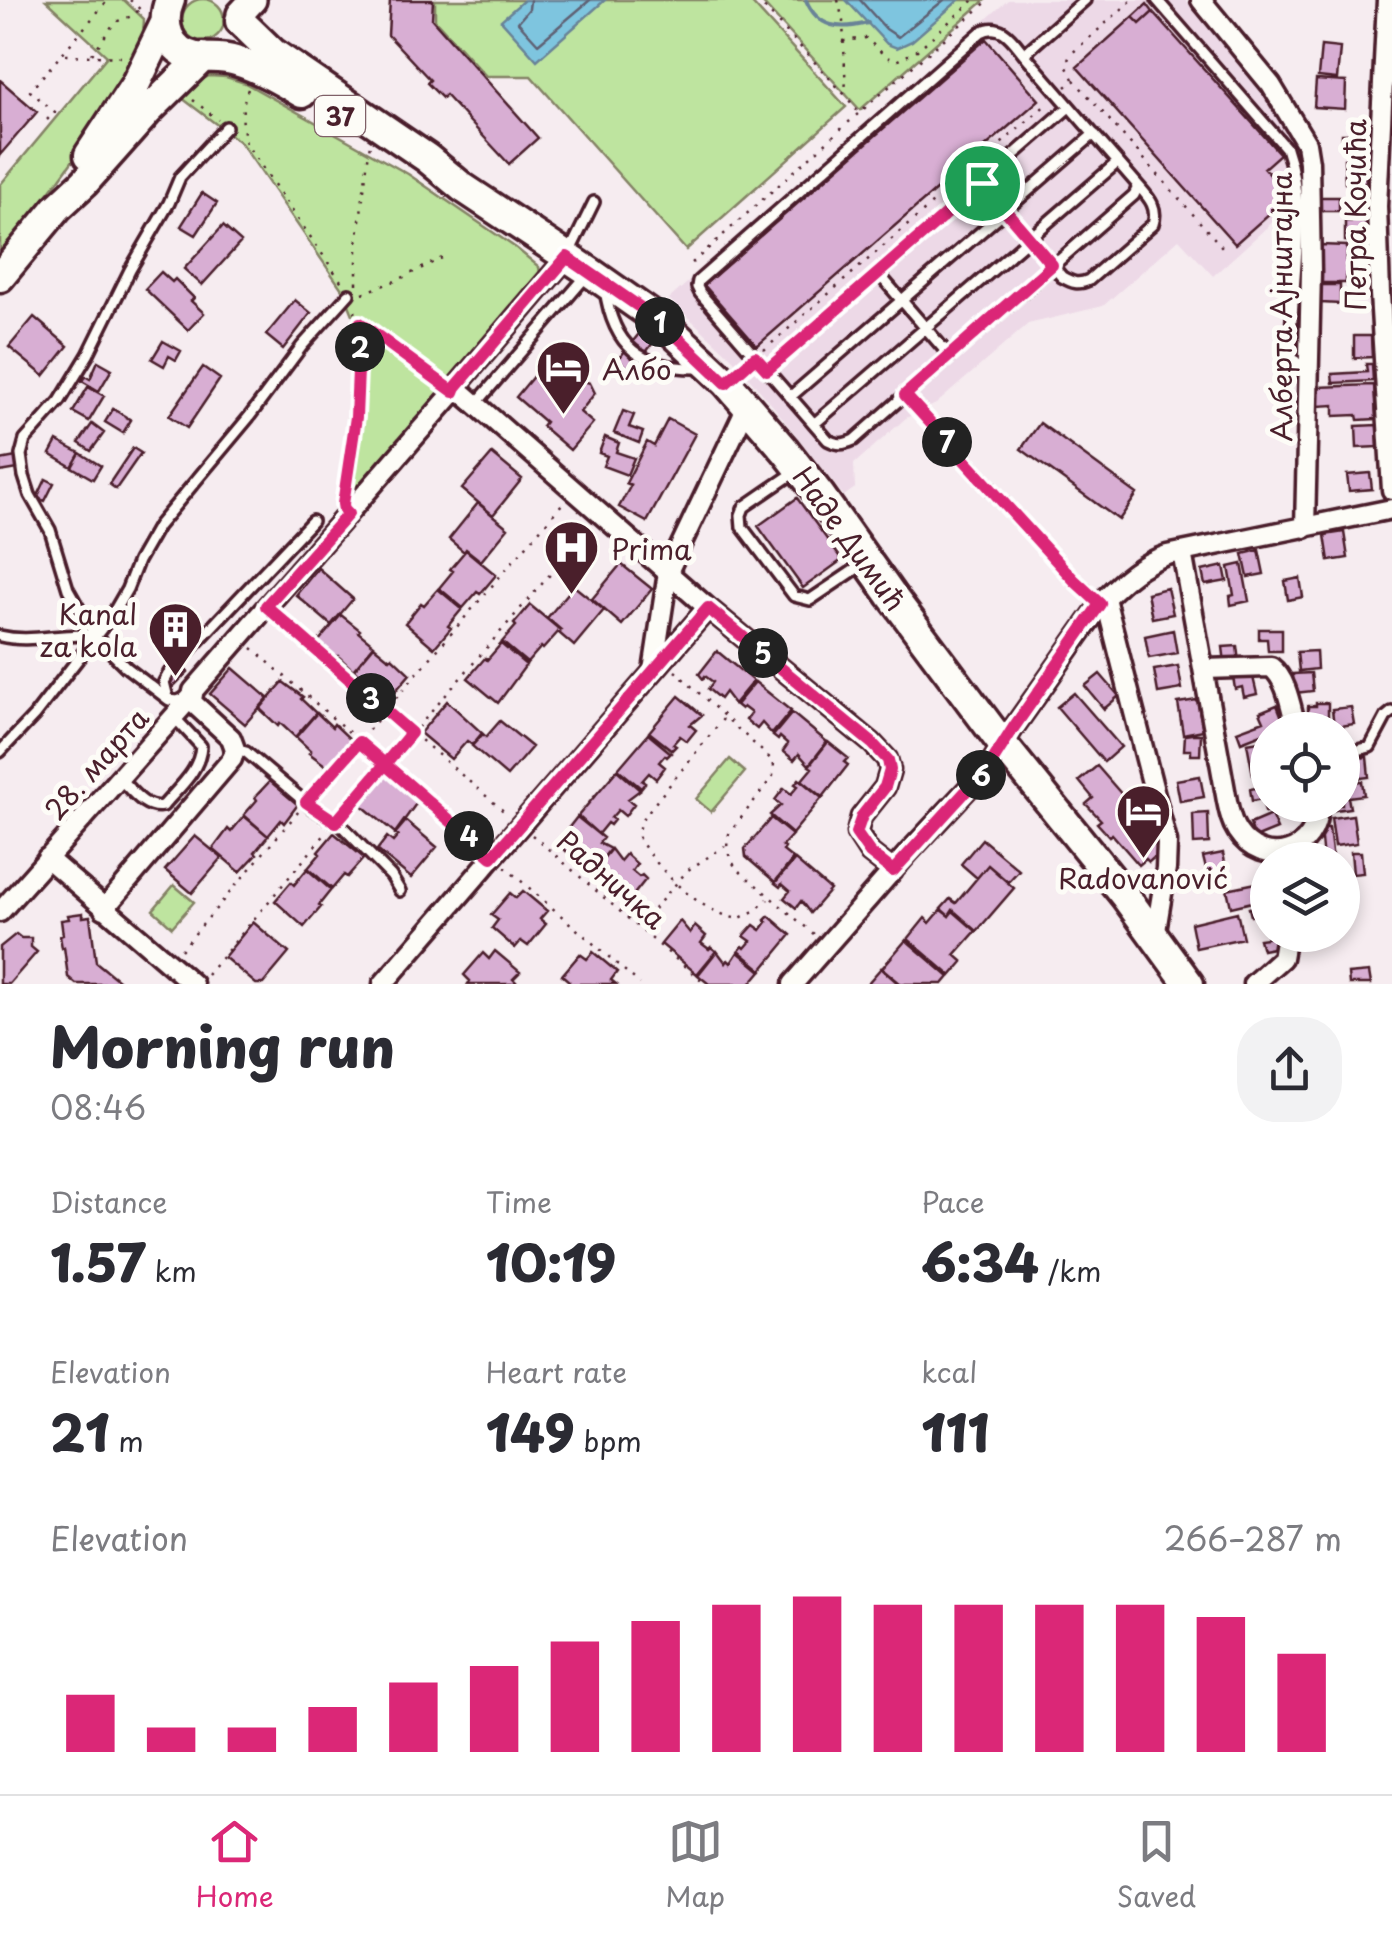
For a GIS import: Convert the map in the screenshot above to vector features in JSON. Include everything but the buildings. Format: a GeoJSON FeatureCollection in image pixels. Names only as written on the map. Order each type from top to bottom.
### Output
{"type":"FeatureCollection","features":[{"type":"Feature","properties":{"kind":"main road","name":"37"},"geometry":{"type":"LineString","coordinates":[[159,9],[168,35],[185,52],[261,70],[462,188]]}},
{"type":"Feature","properties":{"kind":"main road","name":"37"},"geometry":{"type":"LineString","coordinates":[[57,208],[135,85],[159,9]]}},
{"type":"Feature","properties":{"kind":"main road","name":"37"},"geometry":{"type":"LineString","coordinates":[[0,277],[57,208],[174,84],[230,45],[238,31],[242,9]]}},
{"type":"Feature","properties":{"kind":"main road","name":"37"},"geometry":{"type":"LineString","coordinates":[[242,9],[273,53],[427,158],[462,188]]}},
{"type":"Feature","properties":{"kind":"main road","name":"Наде Димић"},"geometry":{"type":"LineString","coordinates":[[462,188],[664,324],[747,406],[800,469],[1004,746],[1189,984]]}},
{"type":"Feature","properties":{"kind":"street","name":"Алберта Ајнштајна"},"geometry":{"type":"LineString","coordinates":[[1201,0],[1271,85],[1306,143],[1310,162],[1306,528]]}},
{"type":"Feature","properties":{"kind":"street","name":"Петра Кочића"},"geometry":{"type":"LineString","coordinates":[[1388,0],[1377,206],[1392,490]]}},
{"type":"Feature","properties":{"kind":"street","name":"28. марта"},"geometry":{"type":"LineString","coordinates":[[0,912],[119,778],[171,708],[193,695],[455,390],[587,270]]}},
{"type":"Feature","properties":{"kind":"street"},"geometry":{"type":"LineString","coordinates":[[455,390],[888,760],[890,770],[885,787],[862,816],[856,833],[870,853],[893,871]]}},
{"type":"Feature","properties":{"kind":"street"},"geometry":{"type":"LineString","coordinates":[[658,666],[668,572],[747,406]]}},
{"type":"Feature","properties":{"kind":"street"},"geometry":{"type":"LineString","coordinates":[[793,984],[990,765],[1103,601],[1137,569],[1152,560],[1182,552],[1392,510]]}},
{"type":"Feature","properties":{"kind":"street"},"geometry":{"type":"LineString","coordinates":[[1182,552],[1227,801],[1236,830],[1250,844]]}},
{"type":"Feature","properties":{"kind":"street"},"geometry":{"type":"LineString","coordinates":[[1103,601],[1167,842],[1168,960]]}},
{"type":"Feature","properties":{"kind":"street"},"geometry":{"type":"LineString","coordinates":[[383,984],[708,608]]}},
{"type":"Feature","properties":{"kind":"street"},"geometry":{"type":"LineString","coordinates":[[1204,669],[1270,667],[1282,681],[1292,712]]}},
{"type":"Feature","properties":{"kind":"street"},"geometry":{"type":"LineString","coordinates":[[104,909],[232,759],[235,749],[230,738],[192,702],[193,695]]}},
{"type":"Feature","properties":{"kind":"street"},"geometry":{"type":"LineString","coordinates":[[48,858],[196,984]]}},
{"type":"Feature","properties":{"kind":"street"},"geometry":{"type":"LineString","coordinates":[[1257,983],[1282,958],[1283,952]]}},
{"type":"Feature","properties":{"kind":"lane"},"geometry":{"type":"LineString","coordinates":[[1024,54],[1085,0]]}},
{"type":"Feature","properties":{"kind":"lane"},"geometry":{"type":"LineString","coordinates":[[1157,0],[1286,148],[1294,169],[1298,203],[1292,357],[1309,365]]}},
{"type":"Feature","properties":{"kind":"lane"},"geometry":{"type":"LineString","coordinates":[[982,183],[1028,238],[1052,265],[1062,277],[1073,283],[1090,280],[1154,224],[1152,202],[1136,183],[1094,134],[1069,107],[1009,36],[999,28],[990,28],[698,281],[697,287],[828,440],[844,444],[854,440],[948,355],[1052,265],[1134,195],[1136,183]]}},
{"type":"Feature","properties":{"kind":"lane"},"geometry":{"type":"LineString","coordinates":[[767,370],[1069,107]]}},
{"type":"Feature","properties":{"kind":"lane"},"geometry":{"type":"LineString","coordinates":[[119,778],[148,805],[163,806],[197,766],[201,746],[171,708],[96,637],[68,589],[50,530],[30,495],[21,455],[26,440],[60,400],[80,368],[180,178],[226,127]]}},
{"type":"Feature","properties":{"kind":"lane"},"geometry":{"type":"LineString","coordinates":[[790,397],[1094,134]]}},
{"type":"Feature","properties":{"kind":"lane"},"geometry":{"type":"LineString","coordinates":[[814,424],[1118,162]]}},
{"type":"Feature","properties":{"kind":"lane"},"geometry":{"type":"LineString","coordinates":[[594,202],[587,270],[623,342],[653,363],[711,367]]}},
{"type":"Feature","properties":{"kind":"lane"},"geometry":{"type":"LineString","coordinates":[[475,405],[587,270]]}},
{"type":"Feature","properties":{"kind":"lane"},"geometry":{"type":"LineString","coordinates":[[878,273],[948,355]]}},
{"type":"Feature","properties":{"kind":"lane"},"geometry":{"type":"LineString","coordinates":[[0,752],[34,716],[96,637],[127,590],[158,526],[302,346],[353,292]]}},
{"type":"Feature","properties":{"kind":"lane"},"geometry":{"type":"LineString","coordinates":[[905,395],[1075,581],[1103,601]]}},
{"type":"Feature","properties":{"kind":"lane"},"geometry":{"type":"LineString","coordinates":[[800,469],[744,507],[742,526],[794,596],[810,600],[868,561]]}},
{"type":"Feature","properties":{"kind":"lane"},"geometry":{"type":"LineString","coordinates":[[171,708],[164,686],[170,670],[312,521]]}},
{"type":"Feature","properties":{"kind":"lane"},"geometry":{"type":"LineString","coordinates":[[0,636],[19,640],[79,634],[96,637]]}},
{"type":"Feature","properties":{"kind":"lane"},"geometry":{"type":"LineString","coordinates":[[1360,750],[1370,747],[1392,712]]}},
{"type":"Feature","properties":{"kind":"lane"},"geometry":{"type":"LineString","coordinates":[[235,749],[246,752],[336,822],[383,867],[400,892]]}},
{"type":"Feature","properties":{"kind":"path"},"geometry":{"type":"LineString","coordinates":[[47,120],[55,112],[30,91],[108,0]]}},
{"type":"Feature","properties":{"kind":"path"},"geometry":{"type":"LineString","coordinates":[[757,0],[859,113]]}},
{"type":"Feature","properties":{"kind":"path"},"geometry":{"type":"LineString","coordinates":[[838,0],[846,96]]}},
{"type":"Feature","properties":{"kind":"path"},"geometry":{"type":"LineString","coordinates":[[843,41],[866,38],[896,61],[916,51],[974,0]]}},
{"type":"Feature","properties":{"kind":"path"},"geometry":{"type":"LineString","coordinates":[[692,263],[989,0]]}},
{"type":"Feature","properties":{"kind":"path"},"geometry":{"type":"LineString","coordinates":[[1132,0],[1070,55],[1066,65],[1074,80],[1222,246]]}},
{"type":"Feature","properties":{"kind":"path"},"geometry":{"type":"LineString","coordinates":[[90,56],[115,22],[159,9]]}},
{"type":"Feature","properties":{"kind":"path"},"geometry":{"type":"LineString","coordinates":[[62,55],[130,57]]}},
{"type":"Feature","properties":{"kind":"path"},"geometry":{"type":"LineString","coordinates":[[261,70],[244,100],[241,119],[246,144],[353,292]]}},
{"type":"Feature","properties":{"kind":"path"},"geometry":{"type":"LineString","coordinates":[[755,357],[1074,80]]}},
{"type":"Feature","properties":{"kind":"path"},"geometry":{"type":"LineString","coordinates":[[348,514],[343,504],[356,417],[360,323],[353,292],[370,134]]}},
{"type":"Feature","properties":{"kind":"path"},"geometry":{"type":"LineString","coordinates":[[354,305],[356,296],[444,257]]}},
{"type":"Feature","properties":{"kind":"path"},"geometry":{"type":"LineString","coordinates":[[360,323],[455,390]]}},
{"type":"Feature","properties":{"kind":"path"},"geometry":{"type":"LineString","coordinates":[[170,964],[573,491]]}},
{"type":"Feature","properties":{"kind":"path"},"geometry":{"type":"LineString","coordinates":[[196,984],[602,515]]}},
{"type":"Feature","properties":{"kind":"path","name":"Радничка"},"geometry":{"type":"LineString","coordinates":[[266,606],[706,984]]}},
{"type":"Feature","properties":{"kind":"path"},"geometry":{"type":"LineString","coordinates":[[240,637],[640,984]]}},
{"type":"Feature","properties":{"kind":"path"},"geometry":{"type":"LineString","coordinates":[[658,666],[774,762],[773,776],[730,834],[728,854],[736,868],[827,946]]}},
{"type":"Feature","properties":{"kind":"path"},"geometry":{"type":"LineString","coordinates":[[724,718],[642,820],[640,838],[676,883],[717,915],[738,920],[770,897]]}},
{"type":"Feature","properties":{"kind":"path"},"geometry":{"type":"LineString","coordinates":[[638,926],[676,883],[709,854],[726,845]]}},
{"type":"Feature","properties":{"kind":"shaded area"},"geometry":{"type":"Polygon","coordinates":[[[1008,0],[1186,0],[1276,110],[1292,143],[1301,191],[1296,201],[1213,276],[1179,239],[1103,306],[1028,324],[936,404],[906,418],[854,464],[855,488],[844,496],[733,359],[669,299],[1008,0]]]}},
{"type":"Feature","properties":{"kind":"green space"},"geometry":{"type":"Polygon","coordinates":[[[203,-1],[218,5],[224,20],[218,35],[203,41],[188,35],[182,20],[188,5],[203,-1]]]}},
{"type":"Feature","properties":{"kind":"green space"},"geometry":{"type":"Polygon","coordinates":[[[46,0],[124,0],[144,19],[141,44],[120,89],[94,129],[0,253],[0,185],[107,56],[46,0]]]}},
{"type":"Feature","properties":{"kind":"green space"},"geometry":{"type":"Polygon","coordinates":[[[435,0],[749,0],[846,107],[686,250],[531,76],[486,76],[435,20],[435,0]]]}},
{"type":"Feature","properties":{"kind":"green space"},"geometry":{"type":"Polygon","coordinates":[[[760,0],[985,0],[860,110],[760,0]]]}},
{"type":"Feature","properties":{"kind":"green space"},"geometry":{"type":"Polygon","coordinates":[[[209,76],[245,83],[408,174],[539,267],[540,273],[444,391],[341,510],[357,351],[356,322],[344,292],[241,143],[182,98],[194,84],[209,76]]]}},
{"type":"Feature","properties":{"kind":"green space"},"geometry":{"type":"Polygon","coordinates":[[[730,759],[745,772],[711,812],[696,799],[730,759]]]}},
{"type":"Feature","properties":{"kind":"green space"},"geometry":{"type":"Polygon","coordinates":[[[174,885],[194,902],[172,927],[153,910],[174,885]]]}},
{"type":"Feature","properties":{"kind":"water"},"geometry":{"type":"Polygon","coordinates":[[[524,0],[605,0],[537,60],[501,20],[524,0]]]}},
{"type":"Feature","properties":{"kind":"water"},"geometry":{"type":"Polygon","coordinates":[[[846,0],[959,0],[912,41],[897,48],[887,44],[846,0]]]}},
{"type":"Feature","properties":{"kind":"waterway"},"geometry":{"type":"LineString","coordinates":[[806,0],[817,17],[831,25],[868,23]]}},
{"type":"Feature","properties":{"kind":"place","name":"Албо"},"geometry":{"type":"Point","coordinates":[563,417]}},
{"type":"Feature","properties":{"kind":"place","name":"Prima"},"geometry":{"type":"Point","coordinates":[572,597]}},
{"type":"Feature","properties":{"kind":"place","name":"Kanal za kola"},"geometry":{"type":"Point","coordinates":[176,678]}},
{"type":"Feature","properties":{"kind":"place","name":"Radovanović"},"geometry":{"type":"Point","coordinates":[1143,860]}},
{"type":"Feature","properties":{"kind":"route"},"geometry":{"type":"LineString","coordinates":[[982,183],[767,370],[755,357],[726,383],[664,324],[567,257],[454,392],[360,323],[356,417],[343,504],[348,514],[266,606],[411,733],[385,764],[382,768],[336,822],[306,802],[359,742],[385,764],[492,857],[708,608],[888,760],[890,770],[885,787],[862,816],[856,833],[870,853],[893,871],[990,765],[1100,604],[905,395],[1052,265],[982,183]]}}]}
